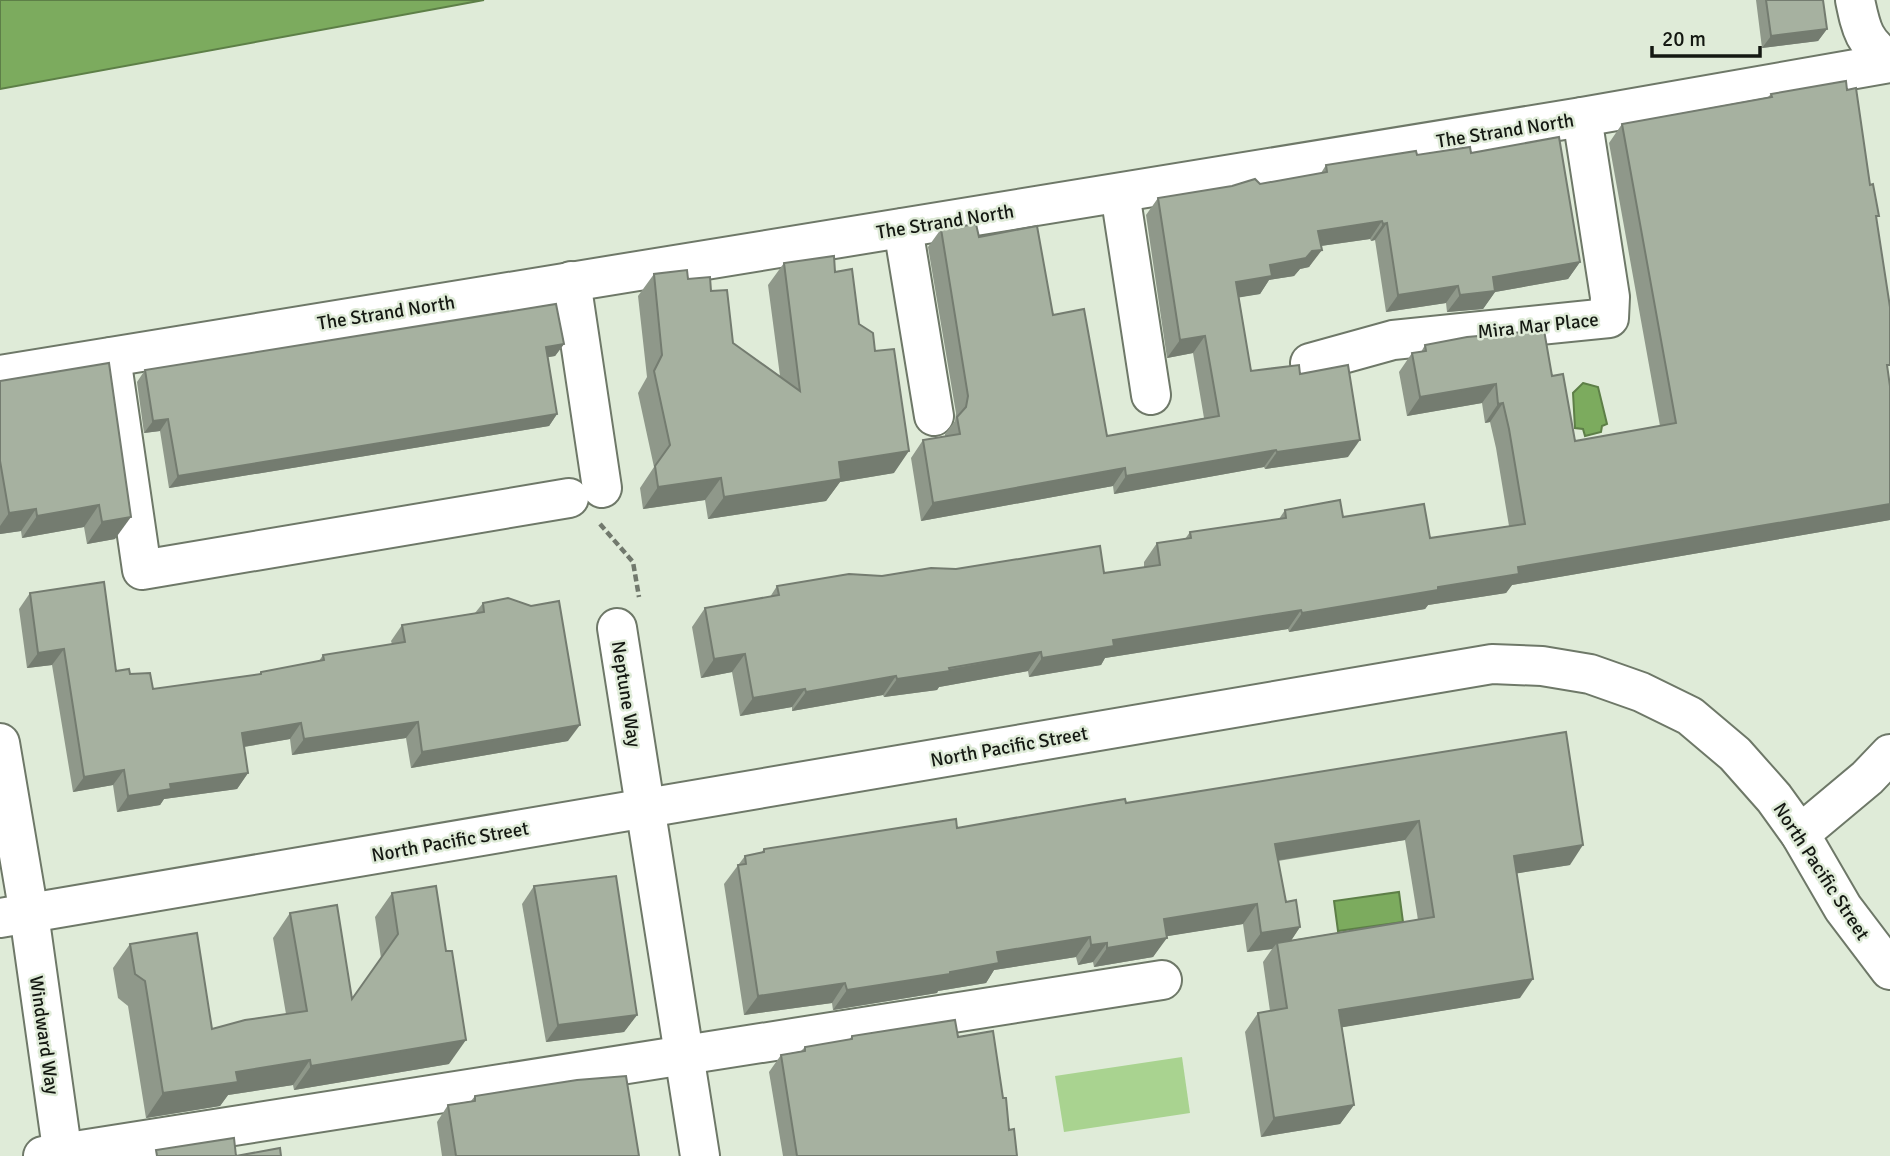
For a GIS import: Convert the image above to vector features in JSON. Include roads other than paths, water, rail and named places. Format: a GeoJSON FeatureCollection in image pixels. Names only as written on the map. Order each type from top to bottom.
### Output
{"type":"FeatureCollection","features":[{"type":"Feature","properties":{"kind":"street"},"geometry":{"type":"LineString","coordinates":[[1856,0],[1860,24],[1873,49],[1890,61]]}},
{"type":"Feature","properties":{"kind":"street","name":"The Strand North"},"geometry":{"type":"LineString","coordinates":[[0,375],[1582,117],[1890,61]]}},
{"type":"Feature","properties":{"kind":"street","name":"Mira Mar Place"},"geometry":{"type":"LineString","coordinates":[[1310,363],[1392,340],[1609,318],[1610,297],[1582,117]]}},
{"type":"Feature","properties":{"kind":"street"},"geometry":{"type":"LineString","coordinates":[[1119,193],[1151,395]]}},
{"type":"Feature","properties":{"kind":"street"},"geometry":{"type":"LineString","coordinates":[[903,228],[933,416]]}},
{"type":"Feature","properties":{"kind":"street"},"geometry":{"type":"LineString","coordinates":[[111,358],[142,570],[586,493],[571,281]]}},
{"type":"Feature","properties":{"kind":"street","name":"Neptune Way"},"geometry":{"type":"LineString","coordinates":[[617,628],[700,1156]]}},
{"type":"Feature","properties":{"kind":"street","name":"North Pacific Street"},"geometry":{"type":"LineString","coordinates":[[14,916],[1492,664],[1542,666],[1590,674],[1641,692],[1690,716],[1735,754],[1774,798],[1800,834],[1843,908],[1890,970]]}},
{"type":"Feature","properties":{"kind":"street","name":"Windward Way"},"geometry":{"type":"LineString","coordinates":[[0,743],[14,916],[56,1155]]}},
{"type":"Feature","properties":{"kind":"street"},"geometry":{"type":"LineString","coordinates":[[1800,834],[1867,778],[1890,754]]}},
{"type":"Feature","properties":{"kind":"street"},"geometry":{"type":"LineString","coordinates":[[56,1155],[1162,980]]}}]}
